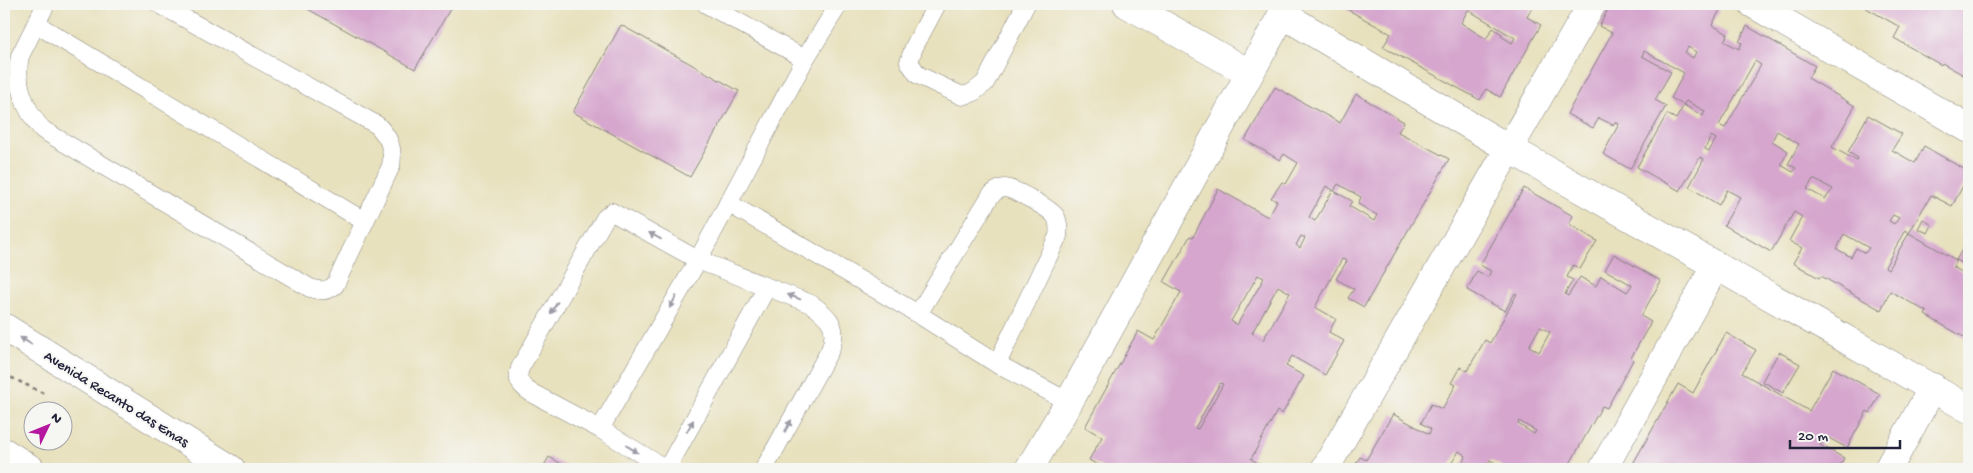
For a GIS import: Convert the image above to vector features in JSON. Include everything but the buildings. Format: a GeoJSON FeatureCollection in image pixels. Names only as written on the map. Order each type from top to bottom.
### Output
{"type":"FeatureCollection","features":[{"type":"Feature","properties":{"kind":"street"},"geometry":{"type":"LineString","coordinates":[[1127,4],[1249,73]]}},
{"type":"Feature","properties":{"kind":"street"},"geometry":{"type":"LineString","coordinates":[[1325,469],[1592,4]]}},
{"type":"Feature","properties":{"kind":"street"},"geometry":{"type":"LineString","coordinates":[[1753,4],[1969,129]]}},
{"type":"Feature","properties":{"kind":"street"},"geometry":{"type":"LineString","coordinates":[[1029,469],[1069,402],[1285,9],[1508,148],[1969,408]]}},
{"type":"Feature","properties":{"kind":"street"},"geometry":{"type":"LineString","coordinates":[[1603,469],[1716,265]]}},
{"type":"Feature","properties":{"kind":"street","name":"Avenida Recanto das Emas"},"geometry":{"type":"LineString","coordinates":[[4,328],[231,469]]}},
{"type":"Feature","properties":{"kind":"street"},"geometry":{"type":"LineString","coordinates":[[1888,469],[1933,387]]}},
{"type":"Feature","properties":{"kind":"street"},"geometry":{"type":"LineString","coordinates":[[4,452],[31,469]]}},
{"type":"Feature","properties":{"kind":"lane"},"geometry":{"type":"LineString","coordinates":[[46,4],[20,56],[18,80],[27,109],[43,130],[317,291],[330,289],[334,286],[391,166],[392,146],[386,134],[377,125],[159,4]]}},
{"type":"Feature","properties":{"kind":"lane"},"geometry":{"type":"LineString","coordinates":[[706,4],[805,59]]}},
{"type":"Feature","properties":{"kind":"lane"},"geometry":{"type":"LineString","coordinates":[[600,429],[698,260],[805,59],[839,4]]}},
{"type":"Feature","properties":{"kind":"lane"},"geometry":{"type":"LineString","coordinates":[[937,4],[914,47],[909,62],[918,75],[962,96],[972,93],[985,83],[1026,4]]}},
{"type":"Feature","properties":{"kind":"lane"},"geometry":{"type":"LineString","coordinates":[[36,24],[364,221]]}},
{"type":"Feature","properties":{"kind":"lane"},"geometry":{"type":"LineString","coordinates":[[918,314],[991,195],[1005,188],[1048,210],[1055,215],[1059,225],[1058,236],[997,364]]}},
{"type":"Feature","properties":{"kind":"lane"},"geometry":{"type":"LineString","coordinates":[[728,203],[918,314],[997,364],[1069,402]]}},
{"type":"Feature","properties":{"kind":"lane"},"geometry":{"type":"LineString","coordinates":[[764,469],[830,350],[835,337],[832,325],[825,314],[811,304],[698,260],[612,212],[605,218],[520,368],[518,376],[521,385],[530,392],[600,429],[666,469],[767,287]]}}]}
